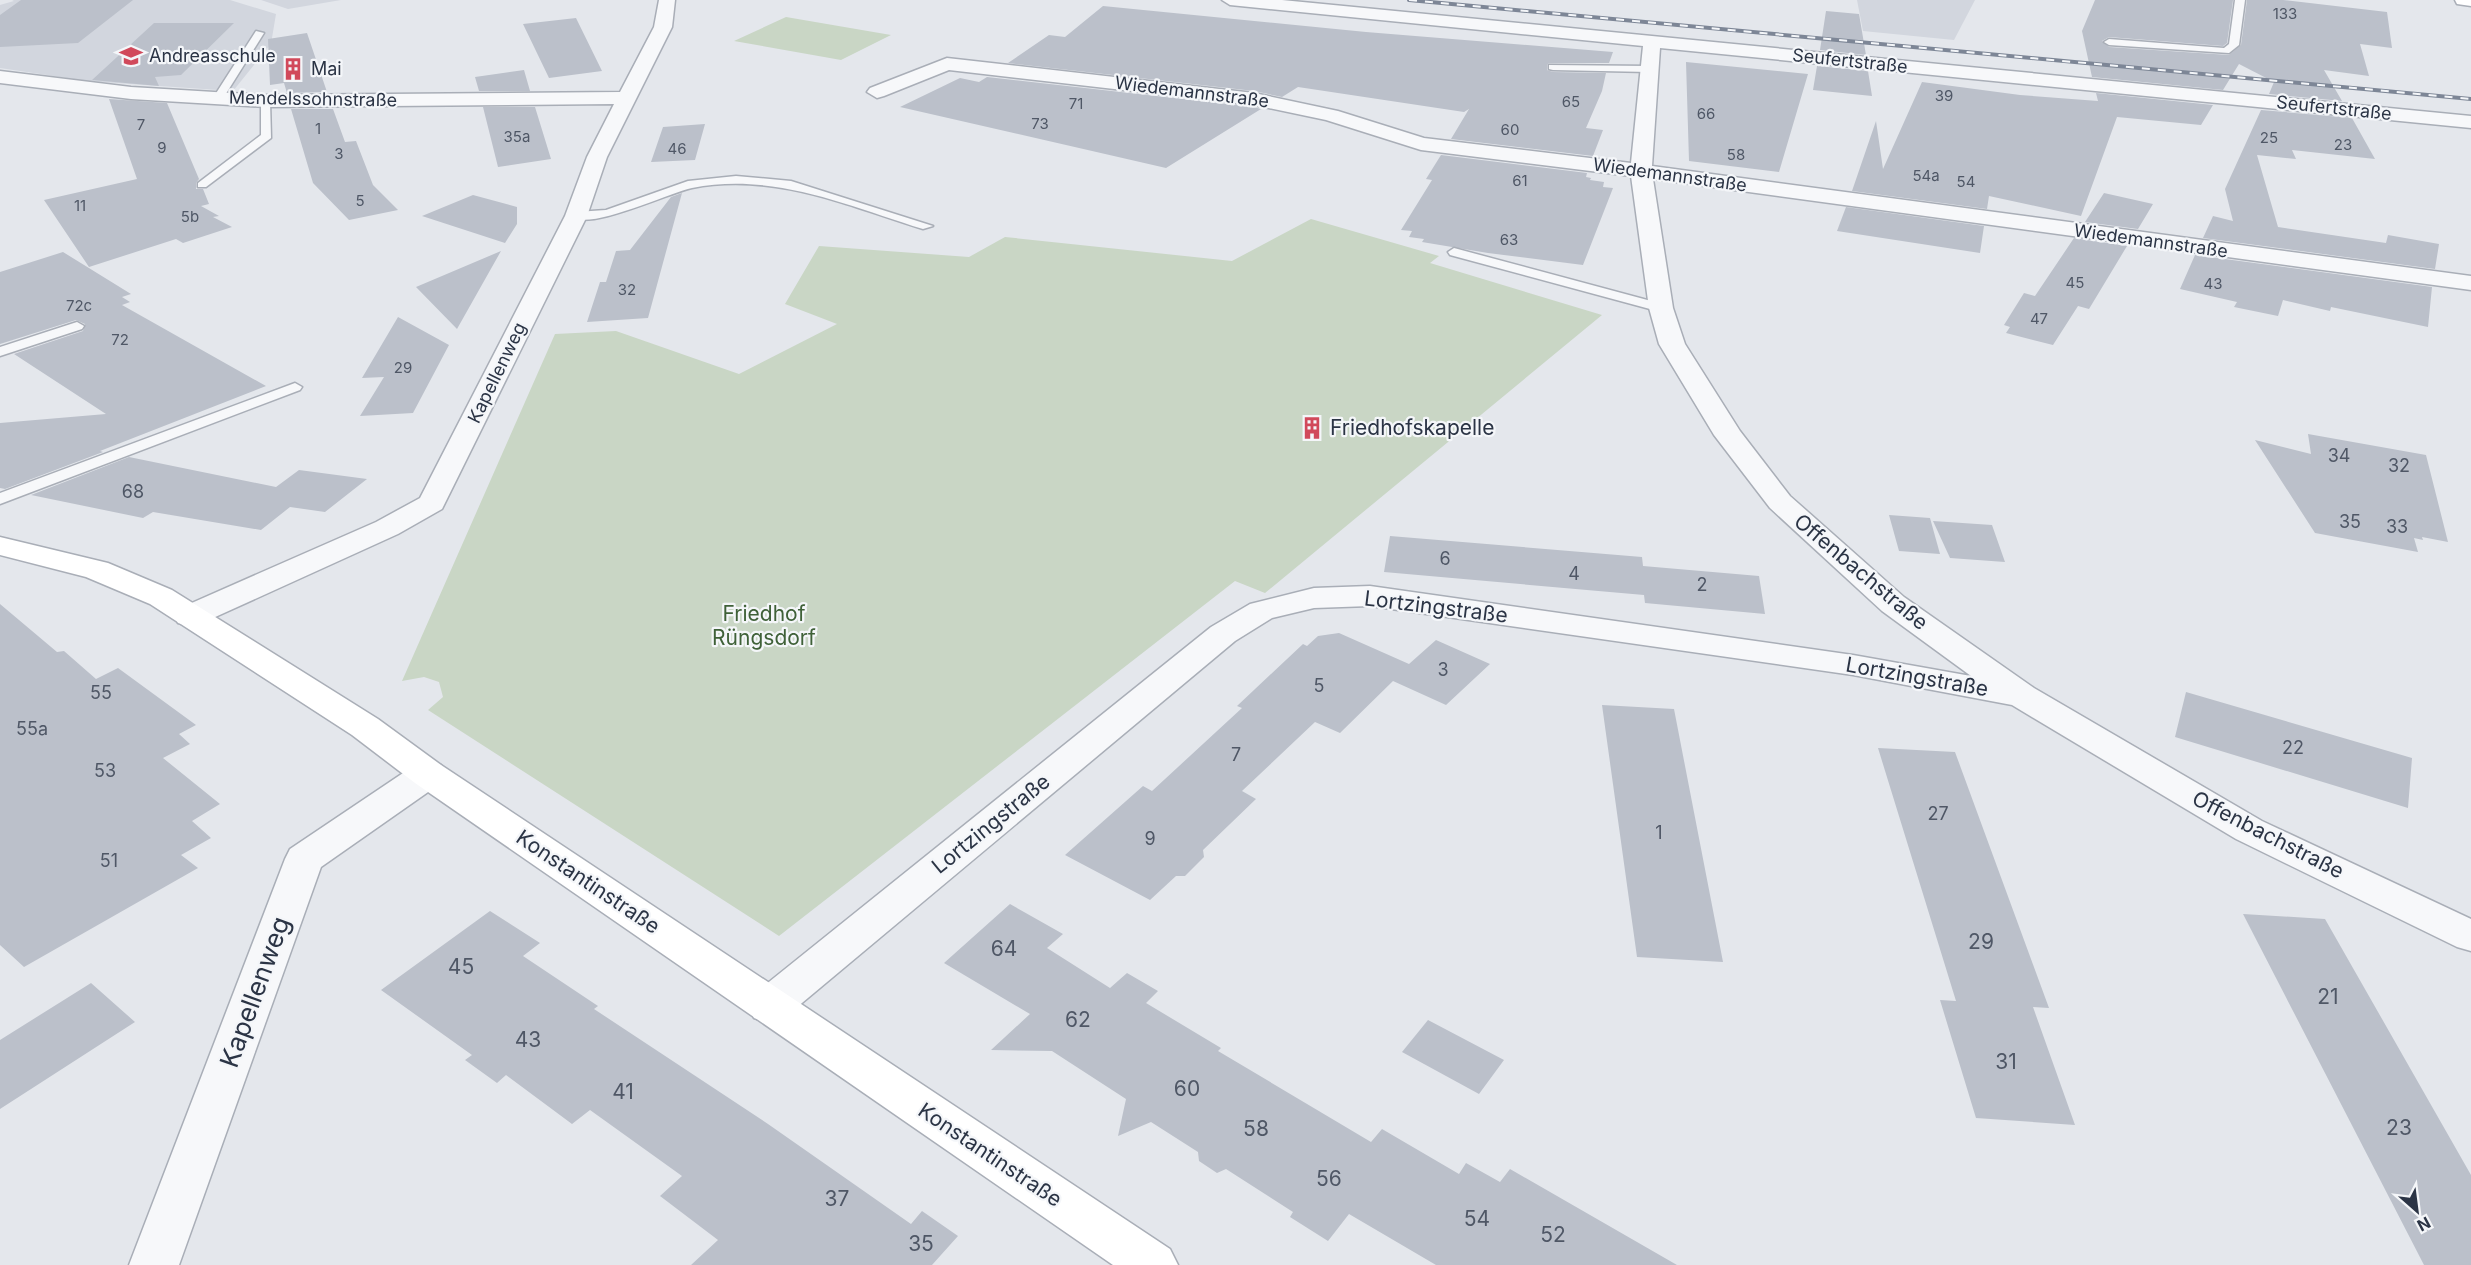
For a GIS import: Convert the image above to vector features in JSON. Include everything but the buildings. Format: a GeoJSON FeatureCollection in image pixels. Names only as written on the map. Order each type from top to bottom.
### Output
{"type":"FeatureCollection","features":[{"type":"Feature","properties":{"kind":"main road"},"geometry":{"type":"LineString","coordinates":[[2463,0],[2471,1]]}},
{"type":"Feature","properties":{"kind":"main road","name":"Konstantinstraße"},"geometry":{"type":"LineString","coordinates":[[0,546],[97,570],[161,597],[365,727],[428,774],[1153,1265]]}},
{"type":"Feature","properties":{"kind":"street","name":"Kapellenweg"},"geometry":{"type":"LineString","coordinates":[[190,616],[387,528],[432,503],[576,216],[597,157],[663,27],[667,0]]}},
{"type":"Feature","properties":{"kind":"street","name":"Seufertstraße"},"geometry":{"type":"LineString","coordinates":[[1230,0],[1650,55],[2471,122]]}},
{"type":"Feature","properties":{"kind":"street","name":"Offenbachstraße"},"geometry":{"type":"LineString","coordinates":[[1650,55],[1641,171],[1661,308],[1672,344],[1728,435],[1780,502],[1893,604],[2022,696],[2249,830],[2471,936]]}},
{"type":"Feature","properties":{"kind":"street","name":"Wiedemannstraße"},"geometry":{"type":"LineString","coordinates":[[877,92],[947,64],[1265,100],[1331,115],[1421,144],[1641,171],[2471,283]]}},
{"type":"Feature","properties":{"kind":"street","name":"Mendelssohnstraße"},"geometry":{"type":"LineString","coordinates":[[0,77],[131,93],[265,101],[627,98]]}},
{"type":"Feature","properties":{"kind":"street","name":"Lortzingstraße"},"geometry":{"type":"LineString","coordinates":[[770,1006],[1223,634],[1261,611],[1271,608],[1314,598],[1370,596],[1853,665],[2022,696]]}},
{"type":"Feature","properties":{"kind":"street","name":"Kapellenweg"},"geometry":{"type":"LineString","coordinates":[[154,1265],[304,859],[428,774]]}},
{"type":"Feature","properties":{"kind":"lane"},"geometry":{"type":"LineString","coordinates":[[2109,42],[2226,51],[2234,45],[2240,0]]}},
{"type":"Feature","properties":{"kind":"lane"},"geometry":{"type":"LineString","coordinates":[[218,98],[259,33]]}},
{"type":"Feature","properties":{"kind":"lane"},"geometry":{"type":"LineString","coordinates":[[1553,67],[1650,55]]}},
{"type":"Feature","properties":{"kind":"lane"},"geometry":{"type":"LineString","coordinates":[[202,184],[267,136],[265,101]]}},
{"type":"Feature","properties":{"kind":"lane"},"geometry":{"type":"LineString","coordinates":[[576,216],[608,213],[688,185],[736,179],[787,183],[927,226]]}},
{"type":"Feature","properties":{"kind":"lane"},"geometry":{"type":"LineString","coordinates":[[1454,252],[1661,308]]}},
{"type":"Feature","properties":{"kind":"lane"},"geometry":{"type":"LineString","coordinates":[[0,352],[77,326]]}},
{"type":"Feature","properties":{"kind":"lane"},"geometry":{"type":"LineString","coordinates":[[0,499],[295,387]]}},
{"type":"Feature","properties":{"kind":"shaded area","name":"Andreasschule"},"geometry":{"type":"Polygon","coordinates":[[[12,0],[230,0],[276,14],[271,44],[233,91],[87,81],[0,68],[0,5],[14,1],[12,0]]]}},
{"type":"Feature","properties":{"kind":"shaded area"},"geometry":{"type":"Polygon","coordinates":[[[261,0],[341,0],[288,9],[261,0]]]}},
{"type":"Feature","properties":{"kind":"shaded area"},"geometry":{"type":"Polygon","coordinates":[[[1857,0],[1975,0],[1954,40],[1863,31],[1857,0]]]}},
{"type":"Feature","properties":{"kind":"green space"},"geometry":{"type":"Polygon","coordinates":[[[786,17],[891,35],[841,60],[734,41],[786,17]]]}},
{"type":"Feature","properties":{"kind":"green space","name":"Friedhof Rüngsdorf"},"geometry":{"type":"Polygon","coordinates":[[[1311,219],[1439,256],[1430,263],[1602,315],[1265,593],[1235,581],[779,936],[428,710],[443,697],[439,682],[424,677],[402,681],[555,334],[616,331],[739,374],[837,324],[785,304],[819,246],[969,257],[1005,237],[1232,261],[1311,219]]]}},
{"type":"Feature","properties":{"kind":"railway"},"geometry":{"type":"LineString","coordinates":[[1409,0],[2471,99]]}},
{"type":"Feature","properties":{"kind":"place","name":"Andreasschule"},"geometry":{"type":"Point","coordinates":[131,56]}},
{"type":"Feature","properties":{"kind":"place","name":"Mai"},"geometry":{"type":"Point","coordinates":[293,69]}},
{"type":"Feature","properties":{"kind":"place","name":"Friedhofskapelle"},"geometry":{"type":"Point","coordinates":[1312,428]}}]}
